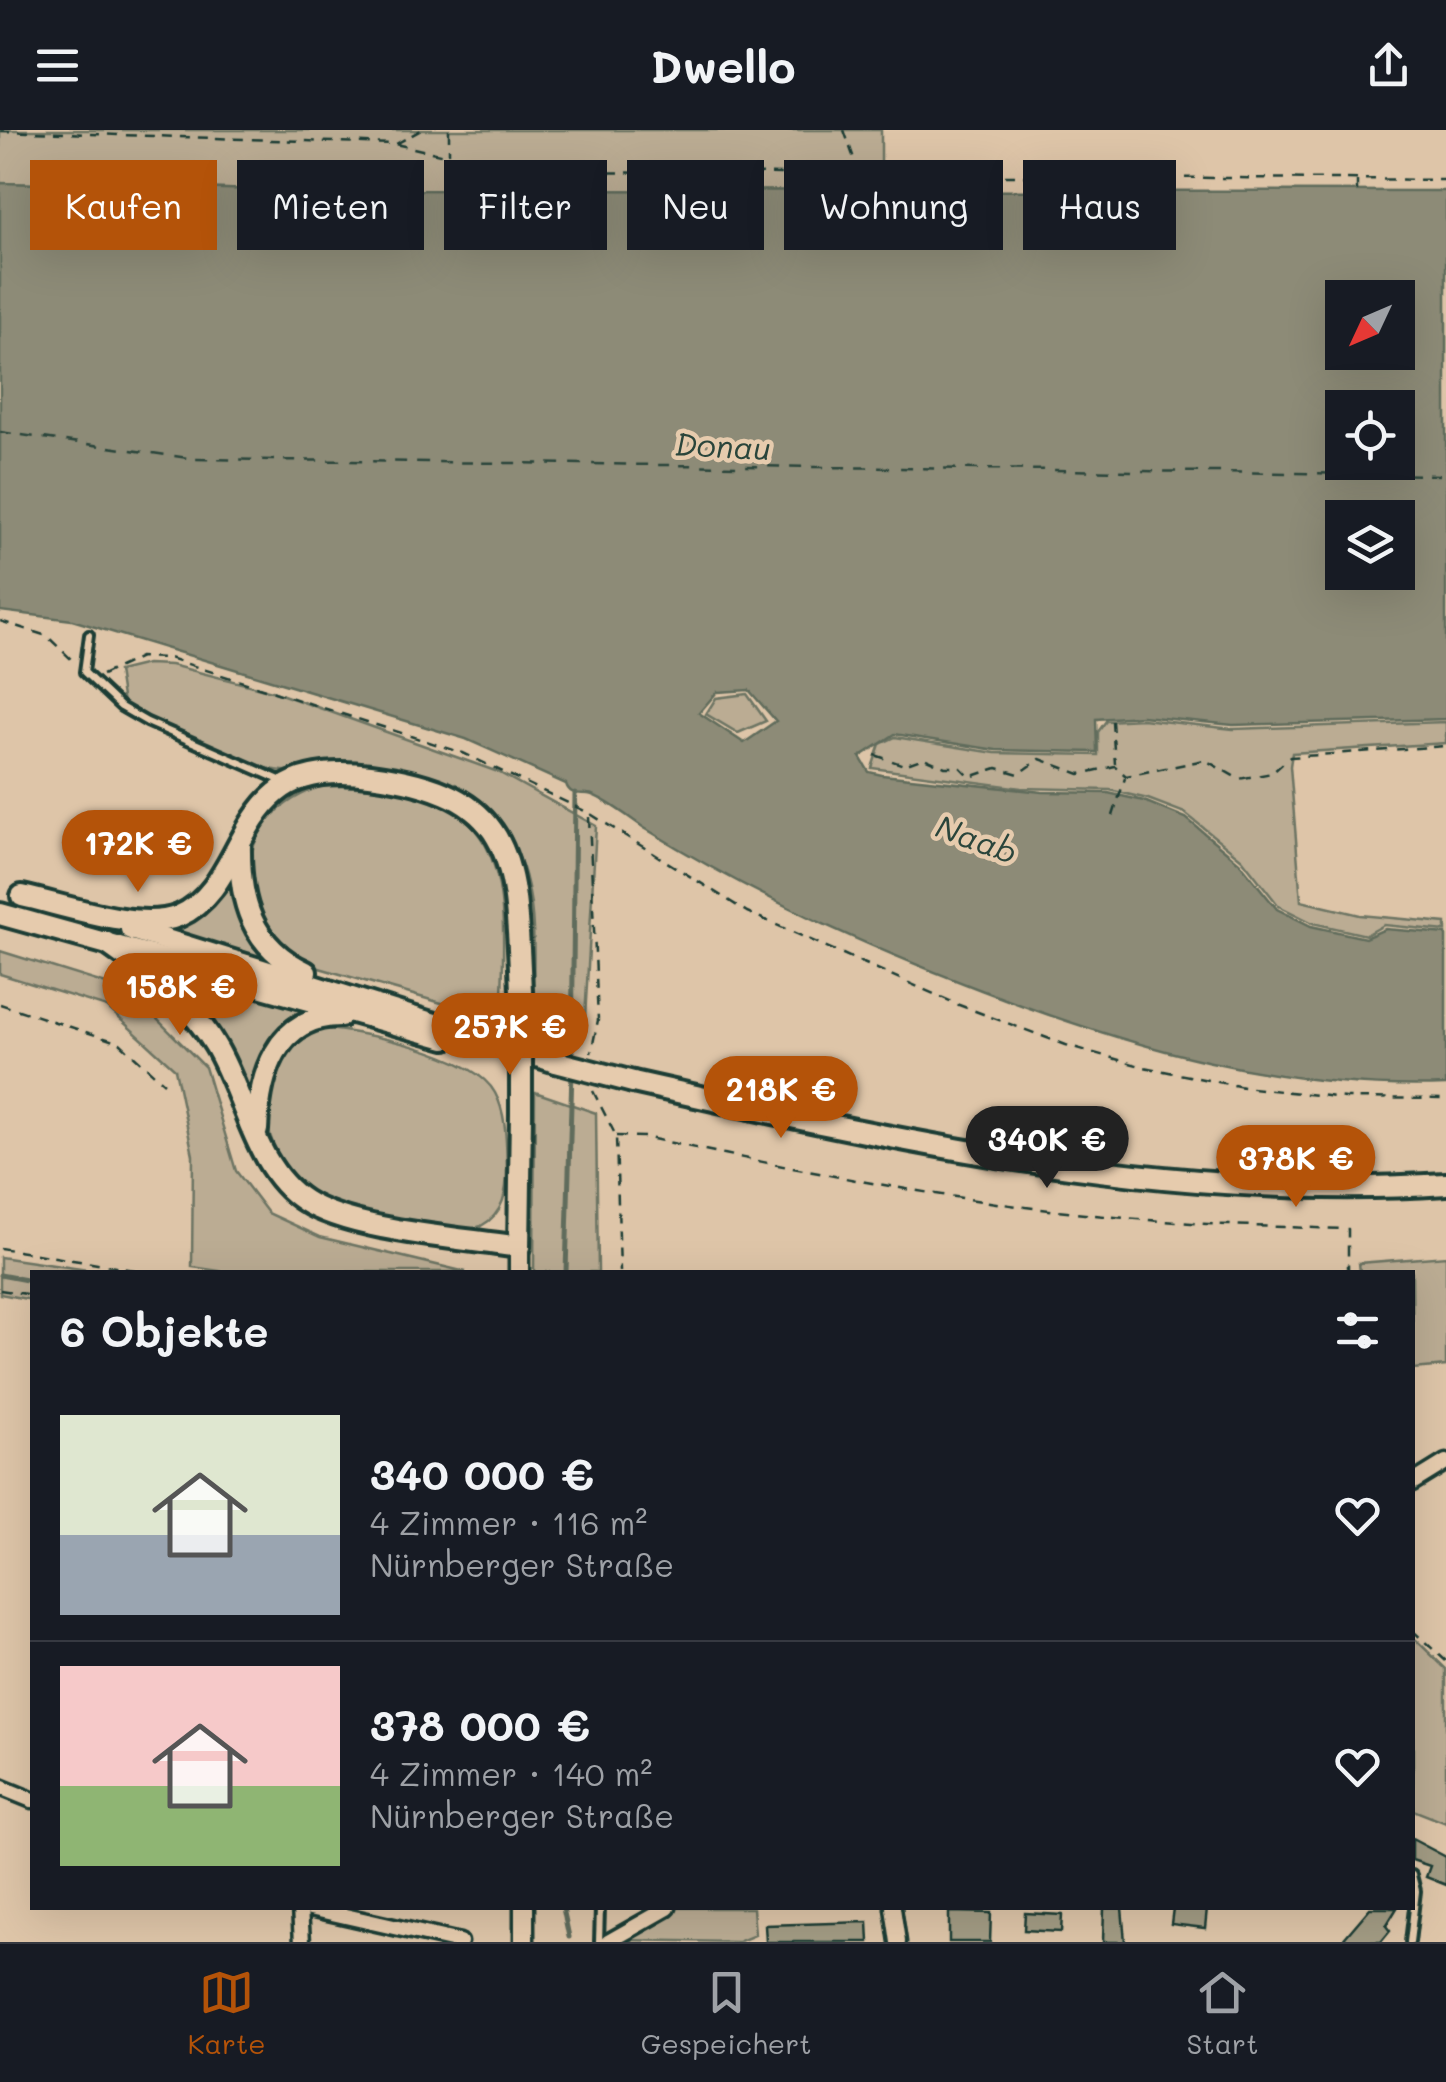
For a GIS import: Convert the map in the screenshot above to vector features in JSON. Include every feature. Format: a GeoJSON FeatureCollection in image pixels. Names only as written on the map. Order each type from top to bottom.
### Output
{"type":"FeatureCollection","features":[{"type":"Feature","properties":{"kind":"main road"},"geometry":{"type":"LineString","coordinates":[[22,896],[134,920],[174,918],[201,901],[260,810],[288,784],[346,772],[440,791],[464,802],[486,822],[502,845],[516,884],[522,1114],[519,1247],[324,1211],[286,1186],[266,1158],[224,1059],[204,1027],[164,986],[105,942]]}},
{"type":"Feature","properties":{"kind":"main road"},"geometry":{"type":"LineString","coordinates":[[240,844],[242,898],[269,948],[296,968],[386,1005]]}},
{"type":"Feature","properties":{"kind":"main road"},"geometry":{"type":"LineString","coordinates":[[0,890],[386,1005],[556,1062]]}},
{"type":"Feature","properties":{"kind":"main road"},"geometry":{"type":"LineString","coordinates":[[0,914],[360,1016],[845,1130],[1058,1167],[1312,1186],[1446,1184]]}},
{"type":"Feature","properties":{"kind":"main road"},"geometry":{"type":"LineString","coordinates":[[256,1132],[264,1072],[286,1037],[316,1019],[360,1016]]}},
{"type":"Feature","properties":{"kind":"street"},"geometry":{"type":"LineString","coordinates":[[519,1247],[520,1270]]}},
{"type":"Feature","properties":{"kind":"street"},"geometry":{"type":"LineString","coordinates":[[1415,1481],[1446,1462]]}},
{"type":"Feature","properties":{"kind":"street"},"geometry":{"type":"LineString","coordinates":[[0,1787],[30,1799]]}},
{"type":"Feature","properties":{"kind":"street"},"geometry":{"type":"LineString","coordinates":[[300,1910],[302,1942]]}},
{"type":"Feature","properties":{"kind":"street"},"geometry":{"type":"LineString","coordinates":[[319,1910],[460,1942]]}},
{"type":"Feature","properties":{"kind":"street"},"geometry":{"type":"LineString","coordinates":[[524,1910],[524,1942]]}},
{"type":"Feature","properties":{"kind":"street"},"geometry":{"type":"LineString","coordinates":[[608,1942],[664,1910]]}},
{"type":"Feature","properties":{"kind":"street"},"geometry":{"type":"LineString","coordinates":[[897,1912],[898,1942]]}},
{"type":"Feature","properties":{"kind":"lane"},"geometry":{"type":"LineString","coordinates":[[88,635],[84,672],[122,707],[147,722],[288,784]]}},
{"type":"Feature","properties":{"kind":"lane"},"geometry":{"type":"LineString","coordinates":[[599,1942],[600,1910]]}},
{"type":"Feature","properties":{"kind":"lane"},"geometry":{"type":"LineString","coordinates":[[1410,1942],[1414,1910]]}},
{"type":"Feature","properties":{"kind":"path"},"geometry":{"type":"LineString","coordinates":[[0,130],[395,144],[503,168],[566,172],[784,175]]}},
{"type":"Feature","properties":{"kind":"path"},"geometry":{"type":"LineString","coordinates":[[173,136],[174,130]]}},
{"type":"Feature","properties":{"kind":"path"},"geometry":{"type":"LineString","coordinates":[[395,144],[421,130]]}},
{"type":"Feature","properties":{"kind":"path"},"geometry":{"type":"LineString","coordinates":[[449,130],[449,154]]}},
{"type":"Feature","properties":{"kind":"path"},"geometry":{"type":"LineString","coordinates":[[844,130],[854,160]]}},
{"type":"Feature","properties":{"kind":"path"},"geometry":{"type":"LineString","coordinates":[[1003,177],[1446,180]]}},
{"type":"Feature","properties":{"kind":"path"},"geometry":{"type":"LineString","coordinates":[[1357,180],[1357,192]]}},
{"type":"Feature","properties":{"kind":"path"},"geometry":{"type":"LineString","coordinates":[[0,620],[47,636],[84,672]]}},
{"type":"Feature","properties":{"kind":"path"},"geometry":{"type":"LineString","coordinates":[[93,682],[114,666],[140,657],[184,662],[426,739],[589,813],[748,912],[926,992],[1066,1045],[1144,1068],[1243,1087],[1344,1098],[1446,1099]]}},
{"type":"Feature","properties":{"kind":"path"},"geometry":{"type":"LineString","coordinates":[[1112,721],[1115,766],[1126,776]]}},
{"type":"Feature","properties":{"kind":"path"},"geometry":{"type":"LineString","coordinates":[[1126,776],[1204,760],[1240,780],[1272,773],[1290,758],[1446,746]]}},
{"type":"Feature","properties":{"kind":"path"},"geometry":{"type":"LineString","coordinates":[[875,754],[904,765],[924,758],[944,767],[960,767],[970,777],[997,768],[1019,774],[1040,759],[1080,774],[1115,766]]}},
{"type":"Feature","properties":{"kind":"path"},"geometry":{"type":"LineString","coordinates":[[1113,816],[1126,776]]}},
{"type":"Feature","properties":{"kind":"path"},"geometry":{"type":"LineString","coordinates":[[589,813],[598,1020],[591,1062]]}},
{"type":"Feature","properties":{"kind":"path"},"geometry":{"type":"LineString","coordinates":[[0,1004],[120,1043],[164,1084]]}},
{"type":"Feature","properties":{"kind":"path"},"geometry":{"type":"LineString","coordinates":[[592,1080],[593,1098],[616,1136],[620,1270]]}},
{"type":"Feature","properties":{"kind":"path"},"geometry":{"type":"LineString","coordinates":[[616,1136],[644,1137],[820,1176],[940,1195],[1163,1221],[1348,1229],[1348,1270]]}},
{"type":"Feature","properties":{"kind":"path"},"geometry":{"type":"LineString","coordinates":[[0,1248],[134,1270]]}},
{"type":"Feature","properties":{"kind":"path"},"geometry":{"type":"LineString","coordinates":[[0,1290],[30,1295]]}},
{"type":"Feature","properties":{"kind":"path"},"geometry":{"type":"LineString","coordinates":[[1415,1633],[1446,1662]]}},
{"type":"Feature","properties":{"kind":"shaded area"},"geometry":{"type":"Polygon","coordinates":[[[0,130],[881,130],[881,160],[784,160],[784,191],[764,191],[764,160],[627,160],[627,191],[607,191],[607,160],[444,160],[444,190],[424,190],[424,160],[237,160],[237,189],[217,189],[217,160],[30,160],[30,184],[0,183],[0,130]]]}},
{"type":"Feature","properties":{"kind":"shaded area"},"geometry":{"type":"Polygon","coordinates":[[[147,664],[171,665],[272,691],[498,772],[596,826],[584,1036],[532,1022],[534,952],[528,886],[503,829],[479,805],[447,785],[397,768],[356,763],[283,771],[202,744],[123,704],[118,671],[147,664]]]}},
{"type":"Feature","properties":{"kind":"shaded area"},"geometry":{"type":"Polygon","coordinates":[[[747,694],[766,721],[738,733],[706,714],[716,698],[747,694]]]}},
{"type":"Feature","properties":{"kind":"shaded area"},"geometry":{"type":"Polygon","coordinates":[[[1142,719],[1233,729],[1446,722],[1446,743],[1292,753],[1290,766],[1301,901],[1360,915],[1446,923],[1446,931],[1384,925],[1366,935],[1313,923],[1279,906],[1242,859],[1185,813],[1148,799],[1110,790],[1021,788],[872,768],[880,744],[895,737],[995,753],[1098,755],[1098,732],[1106,721],[1142,719]]]}},
{"type":"Feature","properties":{"kind":"shaded area"},"geometry":{"type":"Polygon","coordinates":[[[323,786],[385,789],[431,800],[464,819],[485,844],[497,878],[503,918],[501,1020],[302,963],[277,942],[260,917],[251,892],[250,866],[256,841],[270,818],[293,800],[323,786]]]}},
{"type":"Feature","properties":{"kind":"shaded area"},"geometry":{"type":"Polygon","coordinates":[[[233,872],[240,919],[267,955],[266,961],[169,932],[233,872]]]}},
{"type":"Feature","properties":{"kind":"shaded area"},"geometry":{"type":"Polygon","coordinates":[[[0,951],[129,991],[205,1067],[236,1171],[268,1213],[320,1237],[458,1270],[192,1267],[193,1155],[175,1069],[107,1007],[0,974],[0,951]]]}},
{"type":"Feature","properties":{"kind":"shaded area"},"geometry":{"type":"Polygon","coordinates":[[[160,968],[303,1011],[267,1046],[250,1098],[159,973],[160,968]]]}},
{"type":"Feature","properties":{"kind":"shaded area"},"geometry":{"type":"Polygon","coordinates":[[[313,1028],[412,1046],[464,1066],[483,1079],[499,1102],[506,1149],[505,1193],[489,1221],[473,1228],[456,1229],[353,1209],[318,1196],[289,1171],[270,1135],[266,1095],[270,1076],[282,1053],[313,1028]]]}},
{"type":"Feature","properties":{"kind":"shaded area"},"geometry":{"type":"Polygon","coordinates":[[[535,1092],[596,1113],[598,1270],[534,1270],[535,1092]]]}},
{"type":"Feature","properties":{"kind":"shaded area"},"geometry":{"type":"Polygon","coordinates":[[[1446,1256],[1446,1366],[1415,1369],[1415,1270],[1360,1270],[1359,1263],[1446,1256]]]}},
{"type":"Feature","properties":{"kind":"shaded area"},"geometry":{"type":"Polygon","coordinates":[[[0,1257],[88,1270],[30,1270],[30,1300],[0,1294],[0,1257]]]}},
{"type":"Feature","properties":{"kind":"shaded area"},"geometry":{"type":"Polygon","coordinates":[[[1415,1639],[1446,1669],[1446,1823],[1415,1811],[1415,1639]]]}},
{"type":"Feature","properties":{"kind":"shaded area"},"geometry":{"type":"Polygon","coordinates":[[[672,1910],[753,1910],[755,1935],[738,1942],[620,1940],[672,1910]]]}},
{"type":"Feature","properties":{"kind":"water"},"geometry":{"type":"Polygon","coordinates":[[[0,183],[30,184],[30,250],[217,250],[217,189],[237,189],[237,250],[424,250],[424,190],[444,190],[444,250],[607,250],[607,190],[627,190],[627,250],[764,250],[764,190],[784,190],[784,250],[1003,250],[1003,191],[1023,191],[1023,250],[1176,250],[1176,191],[1446,191],[1446,719],[1233,725],[1142,716],[1096,719],[1097,752],[996,750],[895,734],[860,757],[869,772],[882,775],[1042,792],[1108,793],[1144,801],[1186,818],[1239,862],[1277,909],[1311,926],[1365,938],[1385,929],[1446,934],[1446,1085],[1325,1081],[1267,1073],[1094,1030],[851,937],[727,876],[600,798],[572,792],[566,784],[466,739],[72,620],[0,611],[0,183]],[[749,690],[717,692],[699,713],[744,743],[776,721],[749,690]]]}},
{"type":"Feature","properties":{"kind":"building"},"geometry":{"type":"Polygon","coordinates":[[[1415,1841],[1446,1857],[1446,1885],[1426,1877],[1430,1866],[1415,1861],[1415,1841]]]}},
{"type":"Feature","properties":{"kind":"building"},"geometry":{"type":"Polygon","coordinates":[[[1104,1910],[1122,1910],[1125,1942],[1103,1942],[1104,1910]]]}},
{"type":"Feature","properties":{"kind":"building"},"geometry":{"type":"Polygon","coordinates":[[[1173,1910],[1207,1910],[1205,1928],[1171,1924],[1173,1910]]]}},
{"type":"Feature","properties":{"kind":"building"},"geometry":{"type":"Polygon","coordinates":[[[1368,1910],[1396,1910],[1386,1926],[1390,1931],[1381,1942],[1341,1942],[1368,1910]]]}},
{"type":"Feature","properties":{"kind":"building"},"geometry":{"type":"Polygon","coordinates":[[[949,1912],[991,1913],[990,1942],[949,1942],[949,1912]]]}},
{"type":"Feature","properties":{"kind":"building"},"geometry":{"type":"Polygon","coordinates":[[[1025,1913],[1062,1915],[1061,1932],[1024,1930],[1025,1913]]]}},
{"type":"Feature","properties":{"kind":"building"},"geometry":{"type":"Polygon","coordinates":[[[868,1922],[869,1942],[766,1942],[765,1925],[868,1922]]]}},
{"type":"Feature","properties":{"kind":"waterway"},"geometry":{"type":"LineString","coordinates":[[572,1060],[575,793]]}},
{"type":"Feature","properties":{"kind":"waterway"},"geometry":{"type":"LineString","coordinates":[[566,1270],[572,1071]]}},
{"type":"Feature","properties":{"kind":"waterway"},"geometry":{"type":"LineString","coordinates":[[0,1275],[30,1281]]}},
{"type":"Feature","properties":{"kind":"waterway"},"geometry":{"type":"LineString","coordinates":[[563,1910],[569,1937]]}},
{"type":"Feature","properties":{"kind":"ferry route"},"geometry":{"type":"LineString","coordinates":[[0,432],[196,459],[1446,475]]}},
{"type":"Feature","properties":{"kind":"water label","name":"Donau"},"geometry":{"type":"Point","coordinates":[723,445]}},
{"type":"Feature","properties":{"kind":"water label","name":"Naab"},"geometry":{"type":"Point","coordinates":[977,838]}}]}
